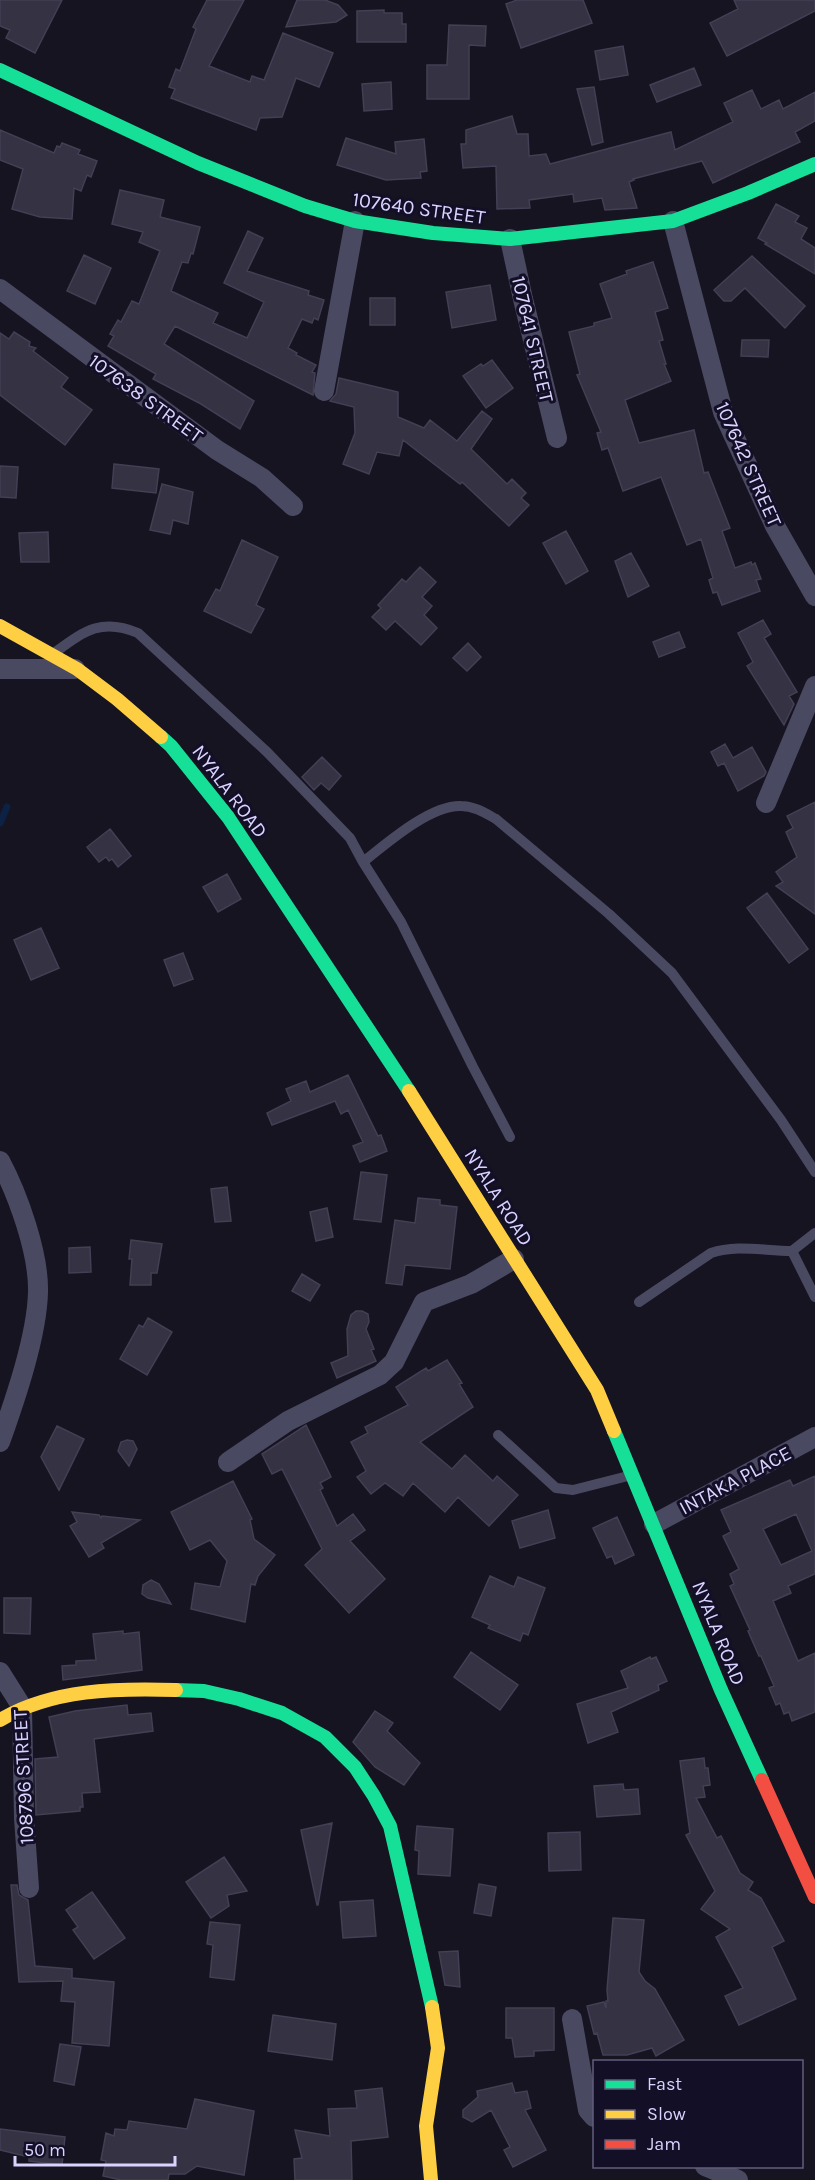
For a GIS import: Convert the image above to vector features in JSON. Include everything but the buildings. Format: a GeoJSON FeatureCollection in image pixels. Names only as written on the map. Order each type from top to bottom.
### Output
{"type":"FeatureCollection","features":[{"type":"Feature","properties":{"kind":"street","name":"107640 STREET"},"geometry":{"type":"LineString","coordinates":[[0,70],[198,163],[305,206],[355,221],[433,232],[510,238],[539,237],[674,221],[748,194],[815,164]]}},
{"type":"Feature","properties":{"kind":"street"},"geometry":{"type":"LineString","coordinates":[[324,391],[355,221]]}},
{"type":"Feature","properties":{"kind":"street","name":"107642 STREET"},"geometry":{"type":"LineString","coordinates":[[674,221],[723,412],[775,526],[815,596]]}},
{"type":"Feature","properties":{"kind":"street","name":"107641 STREET"},"geometry":{"type":"LineString","coordinates":[[510,238],[557,438]]}},
{"type":"Feature","properties":{"kind":"street","name":"107638 STREET"},"geometry":{"type":"LineString","coordinates":[[0,288],[217,450],[262,478],[293,506]]}},
{"type":"Feature","properties":{"kind":"street","name":"NYALA ROAD"},"geometry":{"type":"LineString","coordinates":[[0,626],[77,669],[117,699],[171,746],[228,817],[438,1135],[597,1390],[634,1474],[721,1690],[815,1897]]}},
{"type":"Feature","properties":{"kind":"street"},"geometry":{"type":"LineString","coordinates":[[0,669],[77,669]]}},
{"type":"Feature","properties":{"kind":"street"},"geometry":{"type":"LineString","coordinates":[[766,803],[815,686]]}},
{"type":"Feature","properties":{"kind":"street"},"geometry":{"type":"LineString","coordinates":[[0,1161],[27,1227],[39,1289],[37,1312],[27,1354],[0,1442]]}},
{"type":"Feature","properties":{"kind":"street"},"geometry":{"type":"LineString","coordinates":[[228,1462],[288,1421],[380,1375],[394,1362],[424,1302],[471,1284],[514,1259]]}},
{"type":"Feature","properties":{"kind":"street","name":"INTAKA PLACE"},"geometry":{"type":"LineString","coordinates":[[654,1524],[815,1437]]}},
{"type":"Feature","properties":{"kind":"street","name":"108796 STREET"},"geometry":{"type":"LineString","coordinates":[[0,1672],[22,1707],[24,1818],[29,1888]]}},
{"type":"Feature","properties":{"kind":"street"},"geometry":{"type":"LineString","coordinates":[[0,1720],[22,1707],[72,1695],[126,1688],[204,1691],[282,1713],[325,1737],[355,1767],[390,1826],[431,1997],[438,2048],[426,2126],[431,2180]]}},
{"type":"Feature","properties":{"kind":"street"},"geometry":{"type":"LineString","coordinates":[[572,2019],[588,2110],[593,2116]]}},
{"type":"Feature","properties":{"kind":"street"},"geometry":{"type":"LineString","coordinates":[[710,2168],[738,2180]]}},
{"type":"Feature","properties":{"kind":"lane"},"geometry":{"type":"LineString","coordinates":[[52,656],[81,633],[95,628],[108,625],[124,627],[138,633],[267,752],[350,838],[402,922],[510,1137]]}},
{"type":"Feature","properties":{"kind":"lane"},"geometry":{"type":"LineString","coordinates":[[363,862],[406,829],[445,808],[461,806],[476,808],[496,819],[609,914],[672,974],[781,1119],[815,1173]]}},
{"type":"Feature","properties":{"kind":"lane"},"geometry":{"type":"LineString","coordinates":[[639,1302],[711,1253],[723,1249],[750,1248],[792,1251],[815,1233]]}},
{"type":"Feature","properties":{"kind":"lane"},"geometry":{"type":"LineString","coordinates":[[792,1251],[815,1297]]}},
{"type":"Feature","properties":{"kind":"lane"},"geometry":{"type":"LineString","coordinates":[[498,1435],[556,1488],[573,1490],[634,1474]]}},
{"type":"Feature","properties":{"kind":"waterway"},"geometry":{"type":"LineString","coordinates":[[0,823],[7,807]]}},
{"type":"Feature","properties":{"kind":"traffic: fast"},"geometry":{"type":"LineString","coordinates":[[0,70],[198,163],[305,206],[355,221],[433,233],[510,239],[673,221],[748,193],[815,164]]}},
{"type":"Feature","properties":{"kind":"traffic: fast"},"geometry":{"type":"LineString","coordinates":[[161,737],[171,746],[228,817],[409,1091]]}},
{"type":"Feature","properties":{"kind":"traffic: fast"},"geometry":{"type":"LineString","coordinates":[[614,1431],[721,1690],[762,1780]]}},
{"type":"Feature","properties":{"kind":"traffic: fast"},"geometry":{"type":"LineString","coordinates":[[176,1690],[204,1691],[239,1699],[282,1713],[325,1737],[355,1767],[390,1826],[432,2007]]}},
{"type":"Feature","properties":{"kind":"traffic: slow"},"geometry":{"type":"LineString","coordinates":[[0,626],[77,669],[117,699],[161,737]]}},
{"type":"Feature","properties":{"kind":"traffic: slow"},"geometry":{"type":"LineString","coordinates":[[409,1091],[597,1390],[614,1431]]}},
{"type":"Feature","properties":{"kind":"traffic: slow"},"geometry":{"type":"LineString","coordinates":[[0,1720],[20,1710],[63,1696],[108,1690],[176,1690]]}},
{"type":"Feature","properties":{"kind":"traffic: slow"},"geometry":{"type":"LineString","coordinates":[[431,2180],[426,2126],[438,2048],[432,2007]]}},
{"type":"Feature","properties":{"kind":"traffic: jam"},"geometry":{"type":"LineString","coordinates":[[762,1780],[815,1897]]}}]}
